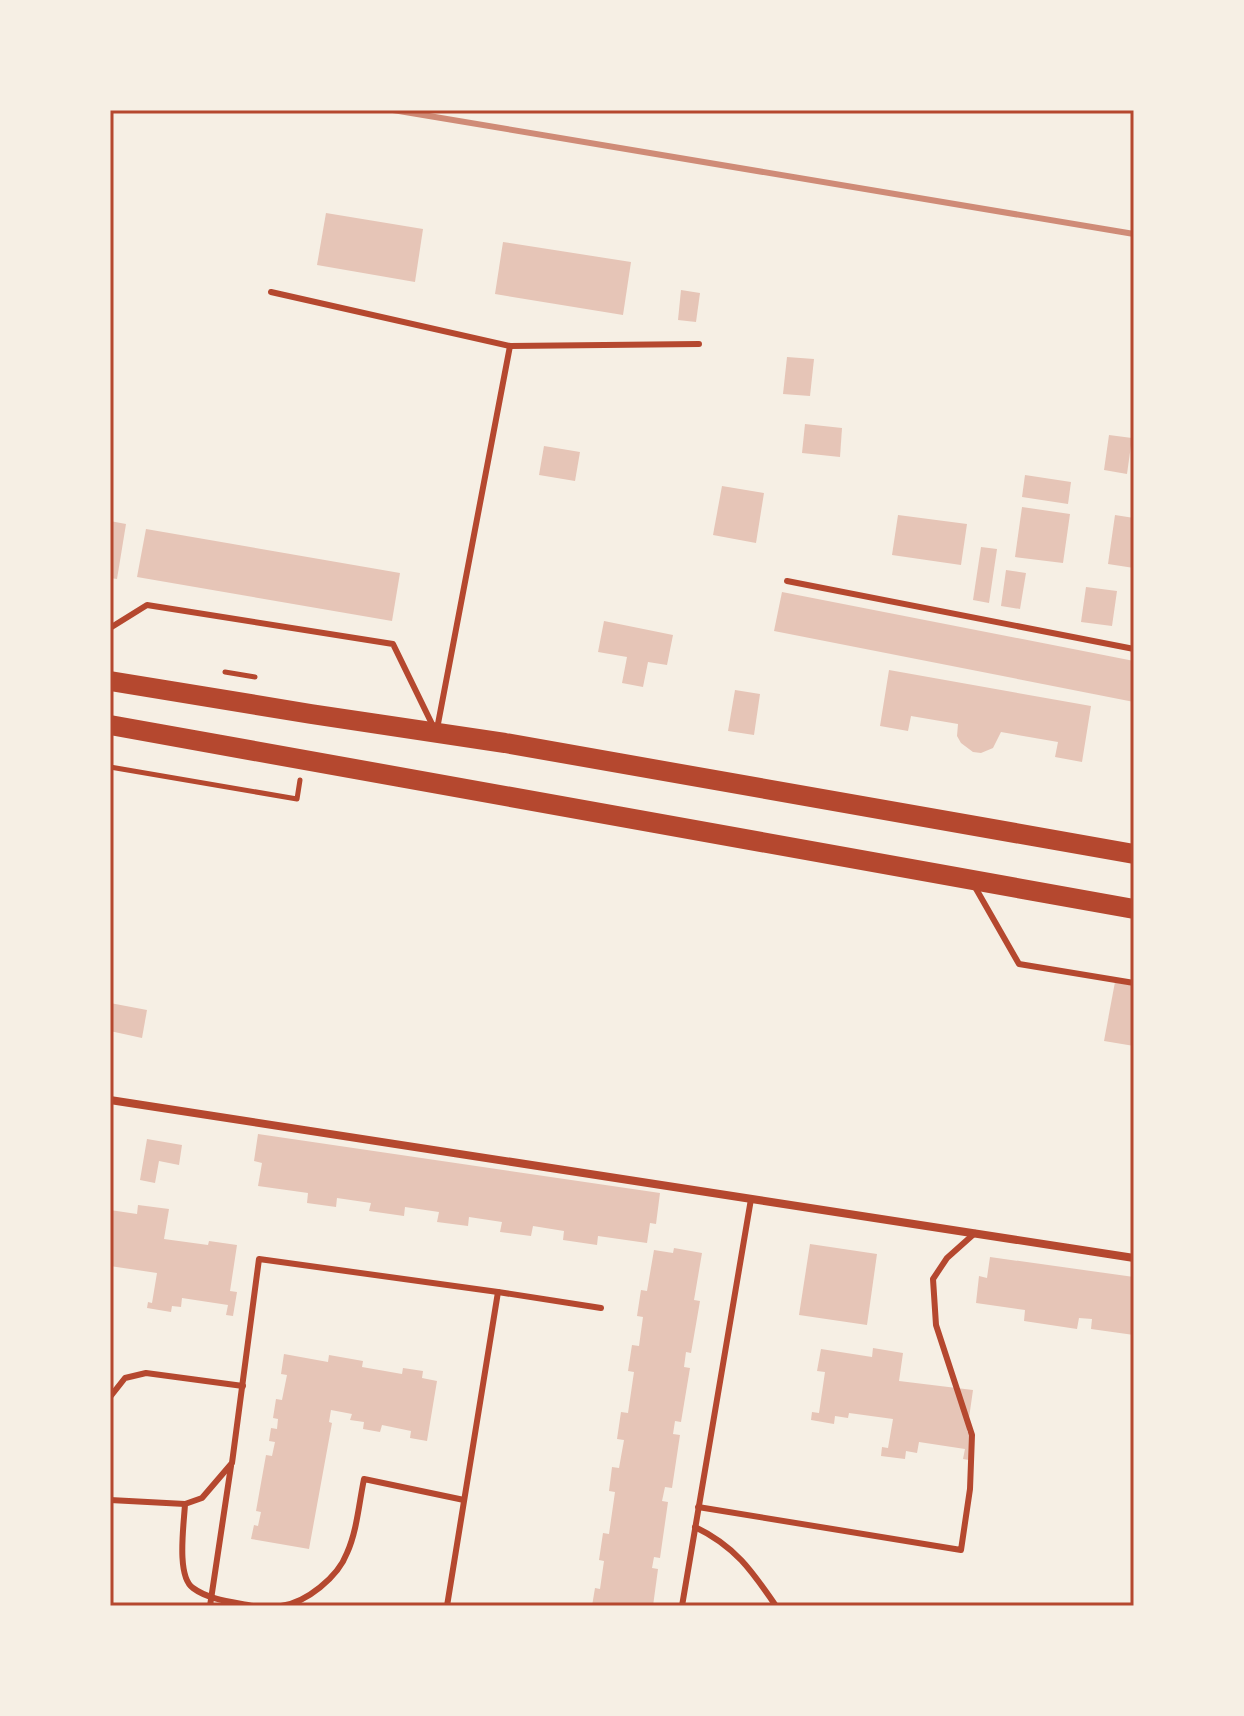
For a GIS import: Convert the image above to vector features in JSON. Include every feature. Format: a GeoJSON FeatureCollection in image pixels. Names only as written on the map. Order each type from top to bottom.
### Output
{"type":"FeatureCollection","features":[{"type":"Feature","properties":{"kind":"main road"},"geometry":{"type":"LineString","coordinates":[[110,681],[772,789],[1134,854]]}},
{"type":"Feature","properties":{"kind":"main road"},"geometry":{"type":"LineString","coordinates":[[110,725],[1134,909]]}},
{"type":"Feature","properties":{"kind":"street"},"geometry":{"type":"LineString","coordinates":[[110,1100],[1134,1258]]}},
{"type":"Feature","properties":{"kind":"lane"},"geometry":{"type":"LineString","coordinates":[[271,292],[510,346],[699,344]]}},
{"type":"Feature","properties":{"kind":"lane"},"geometry":{"type":"LineString","coordinates":[[436,733],[510,346]]}},
{"type":"Feature","properties":{"kind":"lane"},"geometry":{"type":"LineString","coordinates":[[787,581],[1134,649]]}},
{"type":"Feature","properties":{"kind":"lane"},"geometry":{"type":"LineString","coordinates":[[110,628],[147,605],[393,644],[436,733]]}},
{"type":"Feature","properties":{"kind":"lane"},"geometry":{"type":"LineString","coordinates":[[971,880],[1019,964],[1134,983]]}},
{"type":"Feature","properties":{"kind":"lane"},"geometry":{"type":"LineString","coordinates":[[682,1606],[751,1199]]}},
{"type":"Feature","properties":{"kind":"lane"},"geometry":{"type":"LineString","coordinates":[[698,1507],[961,1550],[970,1489],[972,1435],[936,1325],[933,1279],[947,1258],[975,1233]]}},
{"type":"Feature","properties":{"kind":"lane"},"geometry":{"type":"LineString","coordinates":[[210,1606],[259,1259],[601,1308]]}},
{"type":"Feature","properties":{"kind":"lane"},"geometry":{"type":"LineString","coordinates":[[447,1606],[498,1292]]}},
{"type":"Feature","properties":{"kind":"lane"},"geometry":{"type":"LineString","coordinates":[[110,1397],[125,1378],[146,1373],[243,1386]]}},
{"type":"Feature","properties":{"kind":"lane"},"geometry":{"type":"LineString","coordinates":[[110,1500],[185,1504],[202,1498],[232,1463]]}},
{"type":"Feature","properties":{"kind":"lane"},"geometry":{"type":"LineString","coordinates":[[281,1606],[295,1604],[320,1587],[347,1555],[364,1479],[464,1500]]}},
{"type":"Feature","properties":{"kind":"lane"},"geometry":{"type":"LineString","coordinates":[[185,1504],[183,1574],[192,1588],[212,1597],[253,1606]]}},
{"type":"Feature","properties":{"kind":"lane"},"geometry":{"type":"LineString","coordinates":[[695,1527],[715,1537],[745,1561],[776,1606]]}},
{"type":"Feature","properties":{"kind":"building"},"geometry":{"type":"Polygon","coordinates":[[[326,213],[423,229],[415,282],[317,265],[326,213]]]}},
{"type":"Feature","properties":{"kind":"building"},"geometry":{"type":"Polygon","coordinates":[[[503,242],[631,262],[623,315],[495,294],[503,242]]]}},
{"type":"Feature","properties":{"kind":"building"},"geometry":{"type":"Polygon","coordinates":[[[681,290],[700,293],[696,322],[678,320],[681,290]]]}},
{"type":"Feature","properties":{"kind":"building"},"geometry":{"type":"Polygon","coordinates":[[[787,357],[814,359],[810,396],[783,394],[787,357]]]}},
{"type":"Feature","properties":{"kind":"building"},"geometry":{"type":"Polygon","coordinates":[[[805,424],[842,428],[840,457],[802,453],[805,424]]]}},
{"type":"Feature","properties":{"kind":"building"},"geometry":{"type":"Polygon","coordinates":[[[1109,435],[1132,438],[1127,474],[1104,470],[1109,435]]]}},
{"type":"Feature","properties":{"kind":"building"},"geometry":{"type":"Polygon","coordinates":[[[544,446],[580,452],[575,481],[539,475],[544,446]]]}},
{"type":"Feature","properties":{"kind":"building"},"geometry":{"type":"Polygon","coordinates":[[[1025,475],[1071,482],[1068,504],[1022,497],[1025,475]]]}},
{"type":"Feature","properties":{"kind":"building"},"geometry":{"type":"Polygon","coordinates":[[[722,486],[764,493],[756,543],[713,535],[722,486]]]}},
{"type":"Feature","properties":{"kind":"building"},"geometry":{"type":"Polygon","coordinates":[[[1022,507],[1070,514],[1063,563],[1015,557],[1022,507]]]}},
{"type":"Feature","properties":{"kind":"building"},"geometry":{"type":"Polygon","coordinates":[[[898,515],[967,524],[961,565],[892,555],[898,515]]]}},
{"type":"Feature","properties":{"kind":"building"},"geometry":{"type":"Polygon","coordinates":[[[1115,515],[1134,518],[1134,568],[1108,564],[1115,515]]]}},
{"type":"Feature","properties":{"kind":"building"},"geometry":{"type":"Polygon","coordinates":[[[110,521],[126,524],[117,579],[110,578],[110,521]]]}},
{"type":"Feature","properties":{"kind":"building"},"geometry":{"type":"Polygon","coordinates":[[[146,529],[400,573],[392,621],[137,577],[146,529]]]}},
{"type":"Feature","properties":{"kind":"building"},"geometry":{"type":"Polygon","coordinates":[[[981,547],[997,549],[989,603],[973,600],[981,547]]]}},
{"type":"Feature","properties":{"kind":"building"},"geometry":{"type":"Polygon","coordinates":[[[1006,570],[1026,573],[1020,609],[1001,606],[1006,570]]]}},
{"type":"Feature","properties":{"kind":"building"},"geometry":{"type":"Polygon","coordinates":[[[1086,587],[1117,591],[1112,626],[1081,622],[1086,587]]]}},
{"type":"Feature","properties":{"kind":"building"},"geometry":{"type":"Polygon","coordinates":[[[782,592],[1134,661],[1134,702],[774,631],[782,592]]]}},
{"type":"Feature","properties":{"kind":"building"},"geometry":{"type":"Polygon","coordinates":[[[604,621],[673,635],[667,665],[648,662],[643,687],[622,683],[627,657],[598,652],[604,621]]]}},
{"type":"Feature","properties":{"kind":"building"},"geometry":{"type":"Polygon","coordinates":[[[889,670],[1091,706],[1082,762],[1055,757],[1058,742],[1001,732],[993,748],[981,753],[973,752],[957,736],[958,724],[911,716],[908,731],[880,726],[889,670]]]}},
{"type":"Feature","properties":{"kind":"building"},"geometry":{"type":"Polygon","coordinates":[[[735,690],[760,694],[754,735],[728,731],[735,690]]]}},
{"type":"Feature","properties":{"kind":"building"},"geometry":{"type":"Polygon","coordinates":[[[1115,982],[1134,986],[1134,1046],[1104,1041],[1115,982]]]}},
{"type":"Feature","properties":{"kind":"building"},"geometry":{"type":"Polygon","coordinates":[[[110,1003],[147,1010],[142,1038],[110,1031],[110,1003]]]}},
{"type":"Feature","properties":{"kind":"building"},"geometry":{"type":"Polygon","coordinates":[[[258,1134],[660,1193],[656,1224],[650,1223],[647,1243],[598,1236],[597,1245],[563,1240],[564,1231],[533,1226],[531,1236],[500,1232],[502,1222],[469,1217],[468,1226],[437,1222],[439,1212],[405,1207],[404,1216],[369,1211],[371,1203],[337,1198],[336,1207],[307,1203],[308,1193],[258,1186],[262,1163],[254,1161],[258,1134]]]}},
{"type":"Feature","properties":{"kind":"building"},"geometry":{"type":"Polygon","coordinates":[[[147,1139],[182,1145],[179,1165],[159,1161],[155,1183],[140,1180],[147,1139]]]}},
{"type":"Feature","properties":{"kind":"building"},"geometry":{"type":"Polygon","coordinates":[[[138,1205],[169,1209],[164,1239],[237,1245],[230,1291],[237,1292],[233,1316],[226,1315],[228,1305],[182,1298],[181,1307],[172,1306],[171,1312],[147,1308],[148,1302],[152,1303],[157,1273],[110,1266],[110,1210],[137,1214],[138,1205]]]}},
{"type":"Feature","properties":{"kind":"building"},"geometry":{"type":"Polygon","coordinates":[[[810,1244],[877,1254],[867,1325],[799,1315],[810,1244]]]}},
{"type":"Feature","properties":{"kind":"building"},"geometry":{"type":"Polygon","coordinates":[[[674,1248],[702,1253],[694,1300],[700,1301],[691,1353],[686,1352],[684,1367],[690,1368],[681,1422],[675,1421],[673,1434],[680,1435],[672,1488],[665,1487],[662,1501],[668,1502],[660,1558],[654,1557],[652,1568],[658,1569],[653,1606],[592,1606],[595,1588],[600,1589],[604,1561],[599,1560],[603,1533],[609,1534],[615,1492],[609,1491],[612,1467],[619,1468],[624,1440],[617,1439],[621,1412],[628,1413],[634,1372],[628,1371],[632,1345],[639,1346],[643,1317],[637,1316],[641,1290],[647,1291],[654,1250],[673,1253],[674,1248]]]}},
{"type":"Feature","properties":{"kind":"building"},"geometry":{"type":"Polygon","coordinates":[[[990,1257],[1134,1277],[1134,1335],[1091,1329],[1092,1319],[1079,1318],[1077,1329],[1024,1321],[1025,1310],[976,1303],[979,1276],[987,1278],[990,1257]]]}},
{"type":"Feature","properties":{"kind":"building"},"geometry":{"type":"Polygon","coordinates":[[[873,1348],[903,1353],[899,1381],[973,1390],[967,1432],[973,1433],[969,1460],[963,1459],[965,1449],[919,1442],[917,1453],[906,1451],[905,1459],[881,1456],[882,1447],[888,1448],[893,1419],[849,1413],[848,1418],[835,1416],[834,1424],[811,1420],[812,1412],[819,1413],[825,1372],[817,1371],[821,1349],[872,1357],[873,1348]]]}},
{"type":"Feature","properties":{"kind":"building"},"geometry":{"type":"Polygon","coordinates":[[[284,1354],[328,1362],[329,1355],[363,1361],[362,1367],[402,1374],[403,1368],[423,1371],[422,1378],[437,1381],[427,1441],[410,1438],[411,1431],[382,1425],[380,1432],[363,1429],[364,1422],[350,1420],[352,1414],[331,1410],[329,1422],[332,1423],[309,1549],[251,1539],[261,1512],[256,1511],[266,1455],[272,1456],[275,1442],[269,1441],[271,1428],[277,1429],[278,1419],[273,1418],[276,1399],[282,1400],[287,1375],[281,1374],[284,1354]]]}},
{"type":"Feature","properties":{"kind":"railway"},"geometry":{"type":"LineString","coordinates":[[393,110],[1134,234]]}}]}
